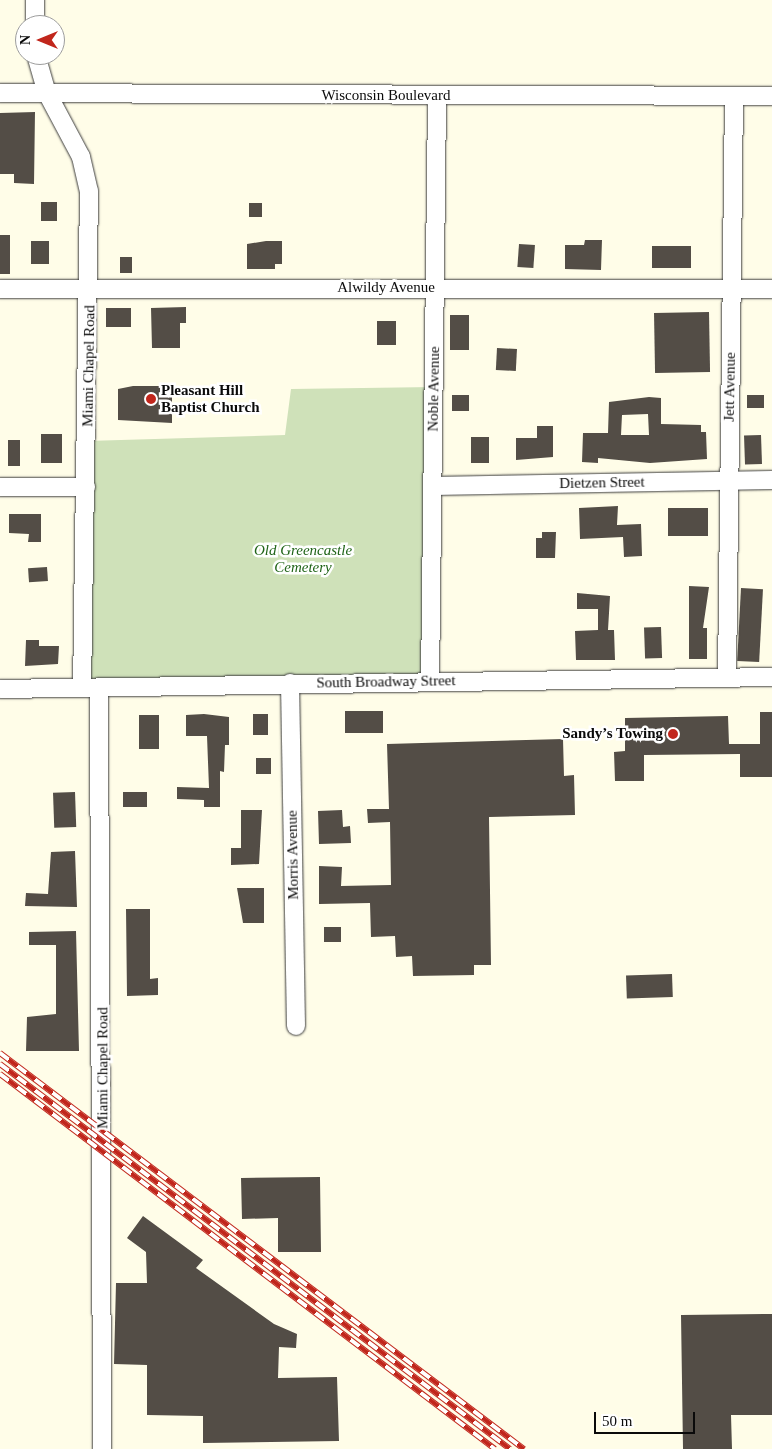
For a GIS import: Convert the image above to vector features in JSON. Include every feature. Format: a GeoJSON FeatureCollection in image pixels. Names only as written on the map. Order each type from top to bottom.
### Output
{"type":"FeatureCollection","features":[{"type":"Feature","properties":{"kind":"street"},"geometry":{"type":"LineString","coordinates":[[35,0],[35,15]]}},
{"type":"Feature","properties":{"kind":"street","name":"Miami Chapel Road"},"geometry":{"type":"LineString","coordinates":[[39,65],[47,93],[81,157],[89,191],[90,289],[86,487],[91,688],[102,1449]]}},
{"type":"Feature","properties":{"kind":"street","name":"Wisconsin Boulevard"},"geometry":{"type":"LineString","coordinates":[[0,93],[437,97],[772,96]]}},
{"type":"Feature","properties":{"kind":"street","name":"Jett Avenue"},"geometry":{"type":"LineString","coordinates":[[727,677],[734,96]]}},
{"type":"Feature","properties":{"kind":"street","name":"Noble Avenue"},"geometry":{"type":"LineString","coordinates":[[430,682],[437,97]]}},
{"type":"Feature","properties":{"kind":"street","name":"Alwildy Avenue"},"geometry":{"type":"LineString","coordinates":[[0,289],[772,289]]}},
{"type":"Feature","properties":{"kind":"street","name":"Dietzen Street"},"geometry":{"type":"LineString","coordinates":[[433,486],[772,480]]}},
{"type":"Feature","properties":{"kind":"street"},"geometry":{"type":"LineString","coordinates":[[0,487],[86,487]]}},
{"type":"Feature","properties":{"kind":"street","name":"South Broadway Street"},"geometry":{"type":"LineString","coordinates":[[0,689],[772,677]]}},
{"type":"Feature","properties":{"kind":"street","name":"Morris Avenue"},"geometry":{"type":"LineString","coordinates":[[290,684],[296,1026]]}},
{"type":"Feature","properties":{"kind":"green space","name":"Old Greencastle Cemetery"},"geometry":{"type":"Polygon","coordinates":[[[434,387],[430,682],[82,688],[87,441],[285,435],[291,389],[434,387]]]}},
{"type":"Feature","properties":{"kind":"building"},"geometry":{"type":"Polygon","coordinates":[[[35,112],[34,184],[14,183],[14,174],[0,174],[0,113],[35,112]]]}},
{"type":"Feature","properties":{"kind":"building"},"geometry":{"type":"Polygon","coordinates":[[[41,202],[57,202],[57,221],[41,221],[41,202]]]}},
{"type":"Feature","properties":{"kind":"building"},"geometry":{"type":"Polygon","coordinates":[[[249,203],[262,203],[262,217],[249,217],[249,203]]]}},
{"type":"Feature","properties":{"kind":"building"},"geometry":{"type":"Polygon","coordinates":[[[0,235],[10,235],[10,274],[0,274],[0,235]]]}},
{"type":"Feature","properties":{"kind":"building"},"geometry":{"type":"Polygon","coordinates":[[[585,240],[602,240],[601,270],[565,269],[565,245],[584,245],[585,240]]]}},
{"type":"Feature","properties":{"kind":"building"},"geometry":{"type":"Polygon","coordinates":[[[31,241],[49,241],[49,264],[31,264],[31,241]]]}},
{"type":"Feature","properties":{"kind":"building"},"geometry":{"type":"Polygon","coordinates":[[[282,241],[282,264],[275,264],[275,269],[247,269],[247,244],[282,241]]]}},
{"type":"Feature","properties":{"kind":"building"},"geometry":{"type":"Polygon","coordinates":[[[519,244],[535,245],[533,268],[517,267],[519,244]]]}},
{"type":"Feature","properties":{"kind":"building"},"geometry":{"type":"Polygon","coordinates":[[[652,246],[691,246],[691,268],[652,268],[652,246]]]}},
{"type":"Feature","properties":{"kind":"building"},"geometry":{"type":"Polygon","coordinates":[[[120,257],[132,257],[132,273],[120,273],[120,257]]]}},
{"type":"Feature","properties":{"kind":"building"},"geometry":{"type":"Polygon","coordinates":[[[186,307],[186,323],[180,323],[180,348],[152,348],[151,308],[186,307]]]}},
{"type":"Feature","properties":{"kind":"building"},"geometry":{"type":"Polygon","coordinates":[[[106,308],[131,308],[131,327],[106,327],[106,308]]]}},
{"type":"Feature","properties":{"kind":"building"},"geometry":{"type":"Polygon","coordinates":[[[709,312],[710,372],[655,373],[654,313],[709,312]]]}},
{"type":"Feature","properties":{"kind":"building"},"geometry":{"type":"Polygon","coordinates":[[[450,315],[469,315],[469,350],[450,350],[450,315]]]}},
{"type":"Feature","properties":{"kind":"building"},"geometry":{"type":"Polygon","coordinates":[[[377,321],[396,321],[396,345],[377,345],[377,321]]]}},
{"type":"Feature","properties":{"kind":"building"},"geometry":{"type":"Polygon","coordinates":[[[497,348],[517,349],[516,371],[496,370],[497,348]]]}},
{"type":"Feature","properties":{"kind":"building"},"geometry":{"type":"Polygon","coordinates":[[[133,386],[172,386],[172,423],[118,420],[118,389],[133,386]]]}},
{"type":"Feature","properties":{"kind":"building"},"geometry":{"type":"Polygon","coordinates":[[[452,395],[469,395],[469,411],[452,411],[452,395]]]}},
{"type":"Feature","properties":{"kind":"building"},"geometry":{"type":"Polygon","coordinates":[[[747,395],[764,395],[764,408],[747,408],[747,395]]]}},
{"type":"Feature","properties":{"kind":"building"},"geometry":{"type":"Polygon","coordinates":[[[649,397],[661,398],[661,424],[701,425],[701,432],[706,432],[707,459],[650,463],[598,458],[598,463],[582,462],[583,433],[608,433],[609,402],[649,397]],[[648,414],[622,415],[621,435],[649,435],[648,414]]]}},
{"type":"Feature","properties":{"kind":"building"},"geometry":{"type":"Polygon","coordinates":[[[537,426],[553,426],[553,457],[516,460],[516,438],[537,438],[537,426]]]}},
{"type":"Feature","properties":{"kind":"building"},"geometry":{"type":"Polygon","coordinates":[[[41,434],[62,434],[62,463],[41,463],[41,434]]]}},
{"type":"Feature","properties":{"kind":"building"},"geometry":{"type":"Polygon","coordinates":[[[761,435],[762,464],[745,465],[744,436],[761,435]]]}},
{"type":"Feature","properties":{"kind":"building"},"geometry":{"type":"Polygon","coordinates":[[[471,437],[489,437],[489,463],[471,463],[471,437]]]}},
{"type":"Feature","properties":{"kind":"building"},"geometry":{"type":"Polygon","coordinates":[[[8,440],[20,440],[20,466],[8,466],[8,440]]]}},
{"type":"Feature","properties":{"kind":"building"},"geometry":{"type":"Polygon","coordinates":[[[618,506],[617,525],[641,524],[642,556],[624,557],[623,537],[580,539],[579,508],[618,506]]]}},
{"type":"Feature","properties":{"kind":"building"},"geometry":{"type":"Polygon","coordinates":[[[668,508],[708,508],[708,536],[668,536],[668,508]]]}},
{"type":"Feature","properties":{"kind":"building"},"geometry":{"type":"Polygon","coordinates":[[[9,514],[41,514],[41,542],[28,542],[29,534],[9,533],[9,514]]]}},
{"type":"Feature","properties":{"kind":"building"},"geometry":{"type":"Polygon","coordinates":[[[542,532],[556,532],[555,558],[536,558],[536,538],[542,538],[542,532]]]}},
{"type":"Feature","properties":{"kind":"building"},"geometry":{"type":"Polygon","coordinates":[[[47,567],[48,581],[29,582],[28,568],[47,567]]]}},
{"type":"Feature","properties":{"kind":"building"},"geometry":{"type":"Polygon","coordinates":[[[689,586],[709,587],[703,628],[707,628],[707,659],[689,659],[689,586]]]}},
{"type":"Feature","properties":{"kind":"building"},"geometry":{"type":"Polygon","coordinates":[[[741,588],[763,589],[759,662],[737,661],[741,588]]]}},
{"type":"Feature","properties":{"kind":"building"},"geometry":{"type":"Polygon","coordinates":[[[577,593],[610,596],[608,630],[614,630],[615,660],[576,660],[575,631],[598,630],[598,609],[577,609],[577,593]]]}},
{"type":"Feature","properties":{"kind":"building"},"geometry":{"type":"Polygon","coordinates":[[[661,627],[662,658],[645,659],[644,628],[661,627]]]}},
{"type":"Feature","properties":{"kind":"building"},"geometry":{"type":"Polygon","coordinates":[[[26,640],[39,640],[39,646],[59,646],[58,664],[25,666],[26,640]]]}},
{"type":"Feature","properties":{"kind":"building"},"geometry":{"type":"Polygon","coordinates":[[[345,711],[383,711],[383,733],[345,733],[345,711]]]}},
{"type":"Feature","properties":{"kind":"building"},"geometry":{"type":"Polygon","coordinates":[[[760,712],[772,712],[772,777],[740,777],[740,754],[644,755],[644,781],[615,781],[614,752],[625,751],[625,718],[728,716],[729,744],[760,744],[760,712]]]}},
{"type":"Feature","properties":{"kind":"building"},"geometry":{"type":"Polygon","coordinates":[[[204,714],[229,717],[229,745],[225,745],[224,772],[220,771],[220,807],[204,807],[204,800],[177,799],[177,787],[209,788],[207,736],[186,736],[186,715],[204,714]]]}},
{"type":"Feature","properties":{"kind":"building"},"geometry":{"type":"Polygon","coordinates":[[[253,714],[268,714],[268,735],[253,735],[253,714]]]}},
{"type":"Feature","properties":{"kind":"building"},"geometry":{"type":"Polygon","coordinates":[[[139,715],[159,715],[159,749],[139,749],[139,715]]]}},
{"type":"Feature","properties":{"kind":"building"},"geometry":{"type":"Polygon","coordinates":[[[563,739],[564,776],[574,775],[575,815],[489,817],[491,965],[474,965],[474,975],[413,976],[412,956],[396,957],[395,936],[371,937],[370,903],[319,904],[319,866],[342,867],[341,886],[391,885],[390,822],[368,823],[367,809],[389,809],[387,744],[563,739]]]}},
{"type":"Feature","properties":{"kind":"building"},"geometry":{"type":"Polygon","coordinates":[[[256,758],[271,758],[271,774],[256,774],[256,758]]]}},
{"type":"Feature","properties":{"kind":"building"},"geometry":{"type":"Polygon","coordinates":[[[75,792],[76,827],[54,828],[53,793],[75,792]]]}},
{"type":"Feature","properties":{"kind":"building"},"geometry":{"type":"Polygon","coordinates":[[[123,792],[147,792],[147,807],[123,807],[123,792]]]}},
{"type":"Feature","properties":{"kind":"building"},"geometry":{"type":"Polygon","coordinates":[[[241,810],[262,810],[259,864],[231,865],[231,848],[241,848],[241,810]]]}},
{"type":"Feature","properties":{"kind":"building"},"geometry":{"type":"Polygon","coordinates":[[[342,810],[343,827],[350,826],[351,843],[319,844],[318,811],[342,810]]]}},
{"type":"Feature","properties":{"kind":"building"},"geometry":{"type":"Polygon","coordinates":[[[75,851],[77,907],[25,906],[26,893],[48,894],[51,852],[75,851]]]}},
{"type":"Feature","properties":{"kind":"building"},"geometry":{"type":"Polygon","coordinates":[[[237,888],[264,888],[264,923],[243,923],[237,888]]]}},
{"type":"Feature","properties":{"kind":"building"},"geometry":{"type":"Polygon","coordinates":[[[126,909],[150,909],[150,979],[158,978],[158,995],[127,996],[126,909]]]}},
{"type":"Feature","properties":{"kind":"building"},"geometry":{"type":"Polygon","coordinates":[[[324,927],[341,927],[341,942],[324,942],[324,927]]]}},
{"type":"Feature","properties":{"kind":"building"},"geometry":{"type":"Polygon","coordinates":[[[76,931],[79,1051],[26,1051],[27,1017],[56,1014],[56,945],[29,945],[29,932],[76,931]]]}},
{"type":"Feature","properties":{"kind":"building"},"geometry":{"type":"Polygon","coordinates":[[[672,974],[673,997],[627,999],[626,976],[672,974]]]}},
{"type":"Feature","properties":{"kind":"building"},"geometry":{"type":"Polygon","coordinates":[[[320,1177],[321,1252],[278,1252],[278,1218],[242,1219],[241,1178],[320,1177]]]}},
{"type":"Feature","properties":{"kind":"building"},"geometry":{"type":"Polygon","coordinates":[[[143,1216],[203,1260],[196,1268],[274,1324],[297,1334],[296,1348],[279,1347],[278,1378],[337,1377],[339,1441],[203,1443],[203,1416],[147,1415],[147,1365],[114,1364],[116,1283],[147,1283],[146,1252],[127,1238],[143,1216]]]}},
{"type":"Feature","properties":{"kind":"building"},"geometry":{"type":"Polygon","coordinates":[[[772,1314],[772,1415],[731,1415],[732,1449],[683,1449],[681,1315],[772,1314]]]}},
{"type":"Feature","properties":{"kind":"railway"},"geometry":{"type":"LineString","coordinates":[[0,1053],[524,1449]]}},
{"type":"Feature","properties":{"kind":"railway"},"geometry":{"type":"LineString","coordinates":[[0,1064],[510,1449]]}},
{"type":"Feature","properties":{"kind":"railway"},"geometry":{"type":"LineString","coordinates":[[0,1074],[495,1449]]}},
{"type":"Feature","properties":{"kind":"place","name":"Pleasant Hill Baptist Church"},"geometry":{"type":"Point","coordinates":[151,399]}},
{"type":"Feature","properties":{"kind":"place","name":"Sandy’s Towing"},"geometry":{"type":"Point","coordinates":[673,734]}}]}
